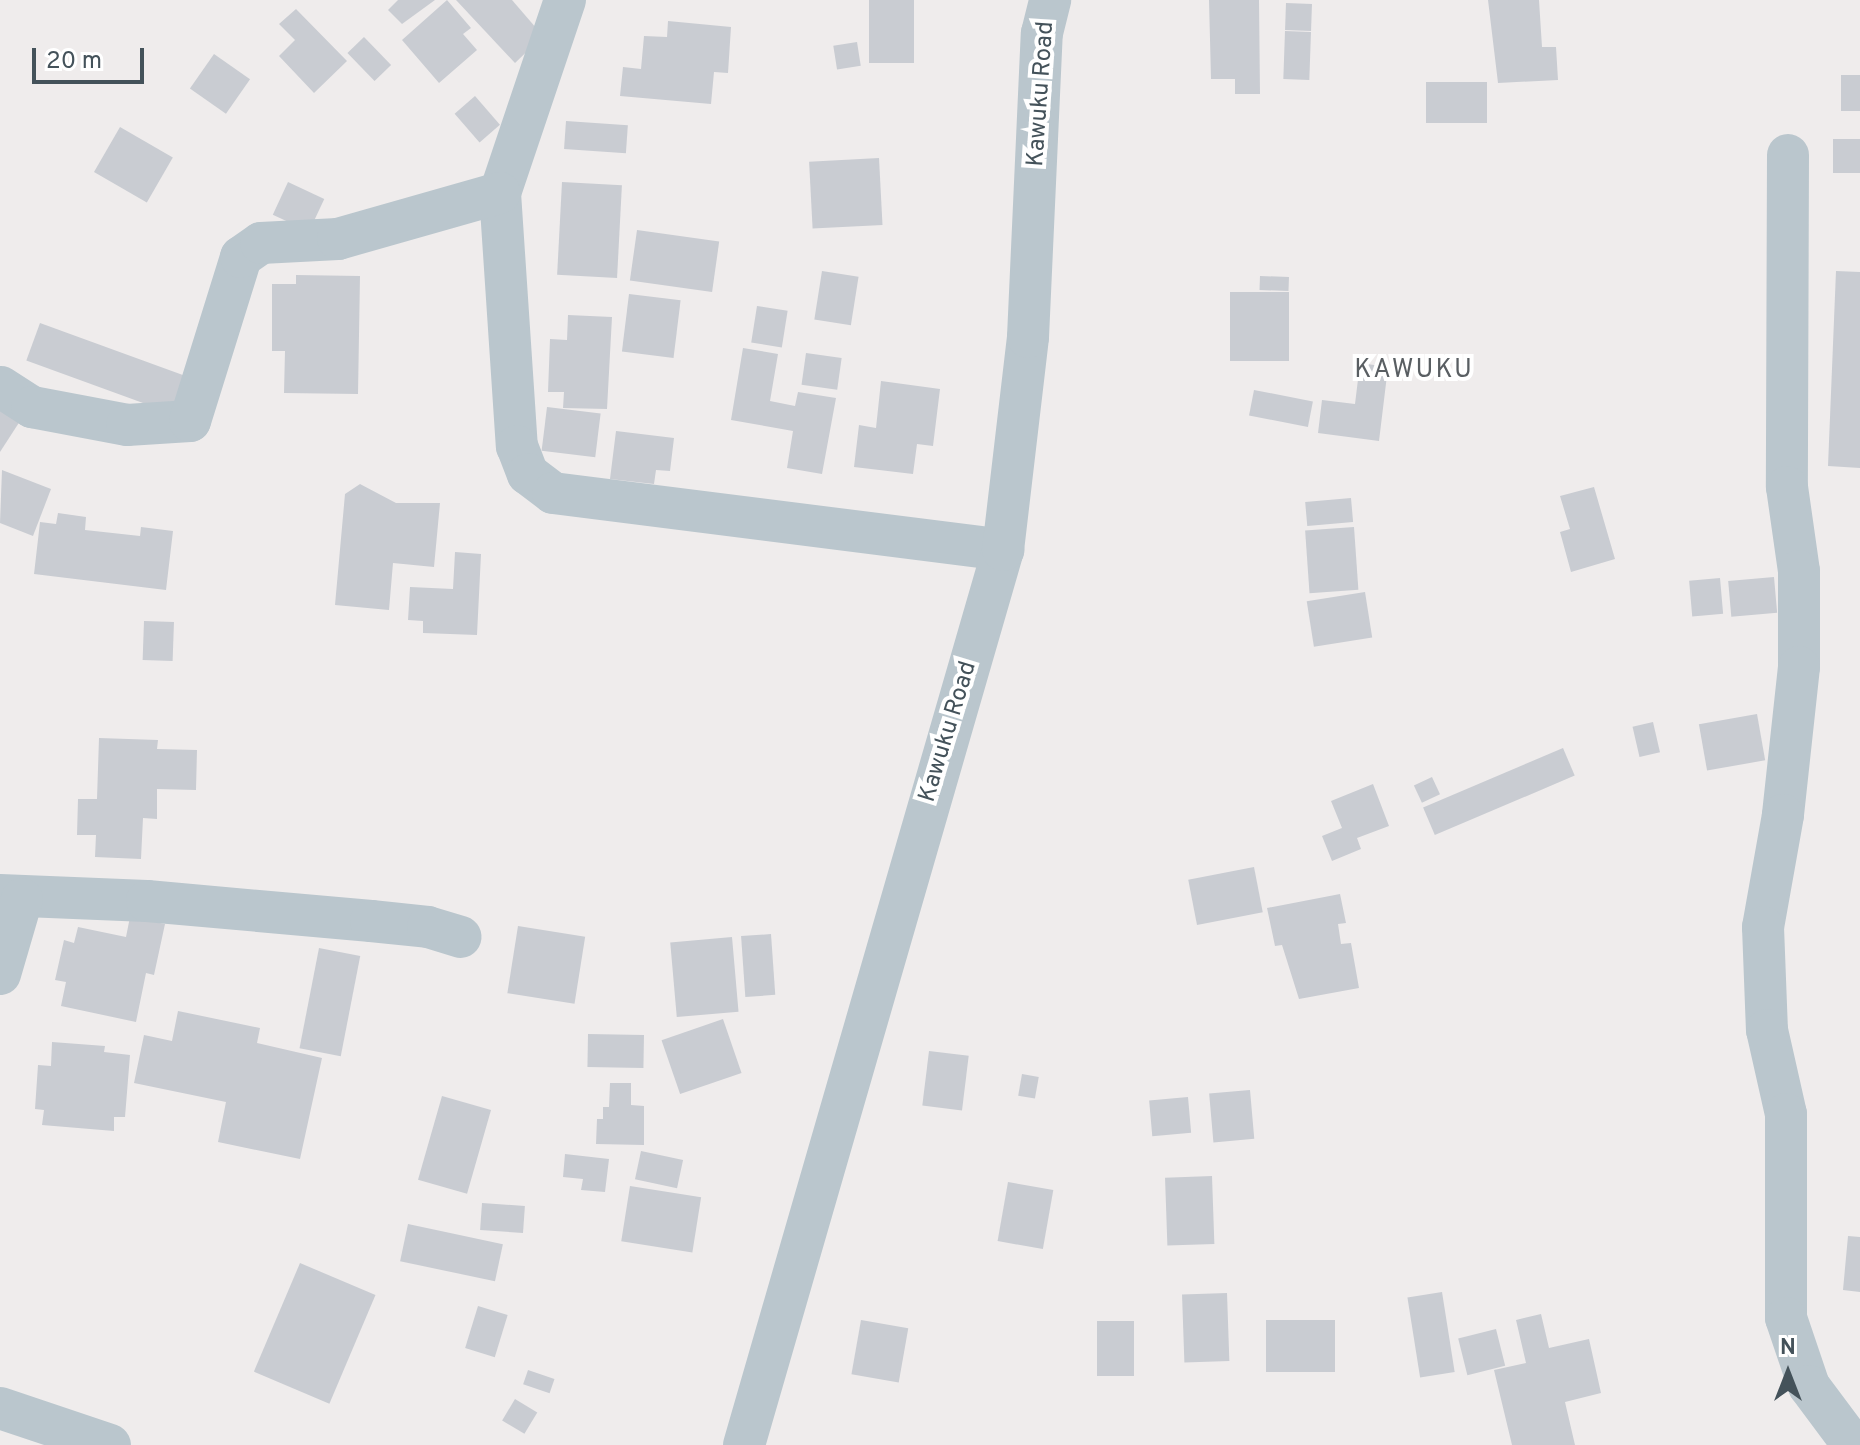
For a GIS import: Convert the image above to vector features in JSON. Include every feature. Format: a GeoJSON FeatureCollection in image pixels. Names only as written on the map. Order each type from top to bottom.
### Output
{"type":"FeatureCollection","features":[{"type":"Feature","properties":{"kind":"street","name":"Kawuku Road"},"geometry":{"type":"LineString","coordinates":[[744,1445],[1003,550],[1028,337],[1042,33],[1050,0]]}},
{"type":"Feature","properties":{"kind":"street"},"geometry":{"type":"LineString","coordinates":[[562,2],[500,193],[517,446],[535,482],[553,493],[1003,550]]}},
{"type":"Feature","properties":{"kind":"street"},"geometry":{"type":"LineString","coordinates":[[1788,155],[1787,487],[1799,571],[1799,667],[1783,815],[1763,927],[1767,1030],[1786,1114],[1786,1318],[1809,1386],[1853,1445]]}},
{"type":"Feature","properties":{"kind":"street"},"geometry":{"type":"LineString","coordinates":[[1,387],[32,407],[127,425],[190,421],[241,257],[261,243],[338,239],[500,193]]}},
{"type":"Feature","properties":{"kind":"street"},"geometry":{"type":"LineString","coordinates":[[0,974],[11,897],[147,901],[428,927],[460,937]]}},
{"type":"Feature","properties":{"kind":"street"},"geometry":{"type":"LineString","coordinates":[[0,1408],[110,1445]]}},
{"type":"Feature","properties":{"kind":"building"},"geometry":{"type":"Polygon","coordinates":[[[398,0],[435,0],[402,24],[388,10],[398,0]]]}},
{"type":"Feature","properties":{"kind":"building"},"geometry":{"type":"Polygon","coordinates":[[[447,0],[471,28],[463,34],[477,50],[439,83],[402,40],[447,0]]]}},
{"type":"Feature","properties":{"kind":"building"},"geometry":{"type":"Polygon","coordinates":[[[456,0],[512,0],[543,36],[515,63],[456,0]]]}},
{"type":"Feature","properties":{"kind":"building"},"geometry":{"type":"Polygon","coordinates":[[[869,0],[914,0],[914,63],[869,63],[869,0]]]}},
{"type":"Feature","properties":{"kind":"building"},"geometry":{"type":"Polygon","coordinates":[[[1209,0],[1259,0],[1260,94],[1235,94],[1235,79],[1211,79],[1209,0]]]}},
{"type":"Feature","properties":{"kind":"building"},"geometry":{"type":"Polygon","coordinates":[[[1488,0],[1539,0],[1542,47],[1556,47],[1558,80],[1498,83],[1488,0]]]}},
{"type":"Feature","properties":{"kind":"building"},"geometry":{"type":"Polygon","coordinates":[[[1286,3],[1312,4],[1311,31],[1285,30],[1286,3]]]}},
{"type":"Feature","properties":{"kind":"building"},"geometry":{"type":"Polygon","coordinates":[[[296,9],[347,61],[314,93],[279,56],[295,40],[279,24],[296,9]]]}},
{"type":"Feature","properties":{"kind":"building"},"geometry":{"type":"Polygon","coordinates":[[[668,21],[731,27],[728,73],[714,72],[711,104],[620,96],[623,67],[641,69],[644,36],[667,37],[668,21]]]}},
{"type":"Feature","properties":{"kind":"building"},"geometry":{"type":"Polygon","coordinates":[[[1285,31],[1311,32],[1309,80],[1283,79],[1285,31]]]}},
{"type":"Feature","properties":{"kind":"building"},"geometry":{"type":"Polygon","coordinates":[[[364,37],[391,65],[375,81],[347,53],[364,37]]]}},
{"type":"Feature","properties":{"kind":"building"},"geometry":{"type":"Polygon","coordinates":[[[857,42],[861,66],[837,69],[833,46],[857,42]]]}},
{"type":"Feature","properties":{"kind":"building"},"geometry":{"type":"Polygon","coordinates":[[[214,54],[250,79],[226,114],[190,88],[214,54]]]}},
{"type":"Feature","properties":{"kind":"building"},"geometry":{"type":"Polygon","coordinates":[[[1841,75],[1860,75],[1860,111],[1841,111],[1841,75]]]}},
{"type":"Feature","properties":{"kind":"building"},"geometry":{"type":"Polygon","coordinates":[[[1426,82],[1487,82],[1487,123],[1426,123],[1426,82]]]}},
{"type":"Feature","properties":{"kind":"building"},"geometry":{"type":"Polygon","coordinates":[[[475,96],[500,125],[480,142],[455,114],[475,96]]]}},
{"type":"Feature","properties":{"kind":"building"},"geometry":{"type":"Polygon","coordinates":[[[566,121],[628,125],[626,153],[564,149],[566,121]]]}},
{"type":"Feature","properties":{"kind":"building"},"geometry":{"type":"Polygon","coordinates":[[[120,127],[173,157],[147,203],[94,172],[120,127]]]}},
{"type":"Feature","properties":{"kind":"building"},"geometry":{"type":"Polygon","coordinates":[[[1833,139],[1860,139],[1860,173],[1833,173],[1833,139]]]}},
{"type":"Feature","properties":{"kind":"building"},"geometry":{"type":"Polygon","coordinates":[[[879,158],[883,225],[813,229],[809,162],[879,158]]]}},
{"type":"Feature","properties":{"kind":"building"},"geometry":{"type":"Polygon","coordinates":[[[288,182],[324,199],[309,232],[273,215],[288,182]]]}},
{"type":"Feature","properties":{"kind":"building"},"geometry":{"type":"Polygon","coordinates":[[[562,182],[622,185],[617,278],[557,275],[562,182]]]}},
{"type":"Feature","properties":{"kind":"building"},"geometry":{"type":"Polygon","coordinates":[[[637,230],[719,242],[712,292],[630,281],[637,230]]]}},
{"type":"Feature","properties":{"kind":"building"},"geometry":{"type":"Polygon","coordinates":[[[822,271],[859,277],[851,325],[814,319],[822,271]]]}},
{"type":"Feature","properties":{"kind":"building"},"geometry":{"type":"Polygon","coordinates":[[[1836,271],[1860,272],[1860,468],[1828,466],[1836,271]]]}},
{"type":"Feature","properties":{"kind":"building"},"geometry":{"type":"Polygon","coordinates":[[[296,275],[360,276],[358,394],[284,393],[285,351],[272,351],[272,284],[296,284],[296,275]]]}},
{"type":"Feature","properties":{"kind":"building"},"geometry":{"type":"Polygon","coordinates":[[[1260,276],[1289,277],[1288,291],[1260,290],[1260,276]]]}},
{"type":"Feature","properties":{"kind":"building"},"geometry":{"type":"Polygon","coordinates":[[[1230,292],[1289,292],[1289,361],[1230,361],[1230,292]]]}},
{"type":"Feature","properties":{"kind":"building"},"geometry":{"type":"Polygon","coordinates":[[[629,294],[681,300],[674,358],[622,352],[629,294]]]}},
{"type":"Feature","properties":{"kind":"building"},"geometry":{"type":"Polygon","coordinates":[[[757,306],[788,311],[782,347],[751,343],[757,306]]]}},
{"type":"Feature","properties":{"kind":"building"},"geometry":{"type":"Polygon","coordinates":[[[568,315],[612,317],[607,409],[563,408],[564,392],[548,392],[550,339],[567,340],[568,315]]]}},
{"type":"Feature","properties":{"kind":"building"},"geometry":{"type":"Polygon","coordinates":[[[40,323],[190,378],[177,415],[26,361],[40,323]]]}},
{"type":"Feature","properties":{"kind":"building"},"geometry":{"type":"Polygon","coordinates":[[[743,348],[778,354],[770,401],[795,406],[798,392],[836,398],[822,474],[787,468],[793,431],[731,420],[743,348]]]}},
{"type":"Feature","properties":{"kind":"building"},"geometry":{"type":"Polygon","coordinates":[[[806,353],[842,358],[837,390],[802,385],[806,353]]]}},
{"type":"Feature","properties":{"kind":"building"},"geometry":{"type":"Polygon","coordinates":[[[1360,363],[1388,367],[1379,441],[1318,433],[1322,400],[1355,404],[1360,363]]]}},
{"type":"Feature","properties":{"kind":"building"},"geometry":{"type":"Polygon","coordinates":[[[881,381],[940,389],[933,446],[917,444],[913,474],[854,467],[859,425],[876,428],[881,381]]]}},
{"type":"Feature","properties":{"kind":"building"},"geometry":{"type":"Polygon","coordinates":[[[1254,390],[1313,401],[1308,427],[1249,416],[1254,390]]]}},
{"type":"Feature","properties":{"kind":"building"},"geometry":{"type":"Polygon","coordinates":[[[0,403],[22,418],[0,452],[0,403]]]}},
{"type":"Feature","properties":{"kind":"building"},"geometry":{"type":"Polygon","coordinates":[[[547,407],[601,414],[595,457],[542,451],[547,407]]]}},
{"type":"Feature","properties":{"kind":"building"},"geometry":{"type":"Polygon","coordinates":[[[616,431],[674,438],[670,471],[656,470],[654,484],[610,479],[616,431]]]}},
{"type":"Feature","properties":{"kind":"building"},"geometry":{"type":"Polygon","coordinates":[[[2,470],[51,489],[33,536],[0,523],[2,470]]]}},
{"type":"Feature","properties":{"kind":"building"},"geometry":{"type":"Polygon","coordinates":[[[360,484],[396,503],[440,503],[434,567],[393,563],[389,610],[335,605],[345,494],[360,484]]]}},
{"type":"Feature","properties":{"kind":"building"},"geometry":{"type":"Polygon","coordinates":[[[1594,487],[1615,559],[1571,572],[1560,532],[1570,529],[1560,496],[1594,487]]]}},
{"type":"Feature","properties":{"kind":"building"},"geometry":{"type":"Polygon","coordinates":[[[1351,498],[1353,522],[1307,526],[1305,502],[1351,498]]]}},
{"type":"Feature","properties":{"kind":"building"},"geometry":{"type":"Polygon","coordinates":[[[58,513],[86,517],[85,530],[140,536],[141,527],[173,531],[166,590],[34,574],[40,522],[56,524],[58,513]]]}},
{"type":"Feature","properties":{"kind":"building"},"geometry":{"type":"Polygon","coordinates":[[[1354,527],[1358,590],[1310,593],[1305,530],[1354,527]]]}},
{"type":"Feature","properties":{"kind":"building"},"geometry":{"type":"Polygon","coordinates":[[[455,552],[481,554],[477,635],[423,633],[423,621],[408,620],[410,587],[453,589],[455,552]]]}},
{"type":"Feature","properties":{"kind":"building"},"geometry":{"type":"Polygon","coordinates":[[[1774,577],[1777,613],[1731,617],[1728,581],[1774,577]]]}},
{"type":"Feature","properties":{"kind":"building"},"geometry":{"type":"Polygon","coordinates":[[[1720,578],[1723,614],[1692,617],[1689,581],[1720,578]]]}},
{"type":"Feature","properties":{"kind":"building"},"geometry":{"type":"Polygon","coordinates":[[[1365,592],[1372,637],[1314,647],[1307,601],[1365,592]]]}},
{"type":"Feature","properties":{"kind":"building"},"geometry":{"type":"Polygon","coordinates":[[[144,621],[174,622],[173,661],[143,660],[144,621]]]}},
{"type":"Feature","properties":{"kind":"building"},"geometry":{"type":"Polygon","coordinates":[[[1757,714],[1765,760],[1707,771],[1699,724],[1757,714]]]}},
{"type":"Feature","properties":{"kind":"building"},"geometry":{"type":"Polygon","coordinates":[[[1653,722],[1660,752],[1640,757],[1633,727],[1653,722]]]}},
{"type":"Feature","properties":{"kind":"building"},"geometry":{"type":"Polygon","coordinates":[[[99,738],[158,740],[157,749],[197,750],[196,790],[157,789],[157,819],[143,818],[141,859],[95,857],[96,835],[77,835],[78,799],[97,799],[99,738]]]}},
{"type":"Feature","properties":{"kind":"building"},"geometry":{"type":"Polygon","coordinates":[[[1563,748],[1575,776],[1435,835],[1423,807],[1563,748]]]}},
{"type":"Feature","properties":{"kind":"building"},"geometry":{"type":"Polygon","coordinates":[[[1432,777],[1440,794],[1422,803],[1414,785],[1432,777]]]}},
{"type":"Feature","properties":{"kind":"building"},"geometry":{"type":"Polygon","coordinates":[[[1373,784],[1389,826],[1357,838],[1361,849],[1332,861],[1322,836],[1342,828],[1331,801],[1373,784]]]}},
{"type":"Feature","properties":{"kind":"building"},"geometry":{"type":"Polygon","coordinates":[[[1254,867],[1263,912],[1197,925],[1188,880],[1254,867]]]}},
{"type":"Feature","properties":{"kind":"building"},"geometry":{"type":"Polygon","coordinates":[[[1340,894],[1346,923],[1338,924],[1341,944],[1351,943],[1359,988],[1299,999],[1282,945],[1275,946],[1267,908],[1340,894]]]}},
{"type":"Feature","properties":{"kind":"building"},"geometry":{"type":"Polygon","coordinates":[[[130,917],[165,924],[154,975],[146,973],[136,1022],[61,1006],[66,982],[55,980],[64,940],[74,943],[78,927],[126,937],[130,917]]]}},
{"type":"Feature","properties":{"kind":"building"},"geometry":{"type":"Polygon","coordinates":[[[518,926],[585,937],[575,1004],[507,993],[518,926]]]}},
{"type":"Feature","properties":{"kind":"building"},"geometry":{"type":"Polygon","coordinates":[[[771,934],[775,995],[745,997],[741,936],[771,934]]]}},
{"type":"Feature","properties":{"kind":"building"},"geometry":{"type":"Polygon","coordinates":[[[732,937],[739,1012],[677,1017],[670,942],[732,937]]]}},
{"type":"Feature","properties":{"kind":"building"},"geometry":{"type":"Polygon","coordinates":[[[319,948],[360,956],[341,1056],[300,1048],[319,948]]]}},
{"type":"Feature","properties":{"kind":"building"},"geometry":{"type":"Polygon","coordinates":[[[178,1011],[260,1028],[257,1043],[322,1058],[300,1159],[218,1142],[226,1102],[134,1083],[144,1035],[172,1041],[178,1011]]]}},
{"type":"Feature","properties":{"kind":"building"},"geometry":{"type":"Polygon","coordinates":[[[723,1019],[742,1073],[680,1094],[662,1040],[723,1019]]]}},
{"type":"Feature","properties":{"kind":"building"},"geometry":{"type":"Polygon","coordinates":[[[588,1034],[644,1035],[643,1068],[587,1067],[588,1034]]]}},
{"type":"Feature","properties":{"kind":"building"},"geometry":{"type":"Polygon","coordinates":[[[52,1042],[105,1046],[104,1052],[130,1055],[125,1117],[114,1117],[114,1131],[42,1125],[44,1110],[35,1109],[38,1065],[51,1066],[52,1042]]]}},
{"type":"Feature","properties":{"kind":"building"},"geometry":{"type":"Polygon","coordinates":[[[929,1051],[969,1056],[962,1110],[922,1106],[929,1051]]]}},
{"type":"Feature","properties":{"kind":"building"},"geometry":{"type":"Polygon","coordinates":[[[1022,1074],[1039,1077],[1035,1099],[1018,1096],[1022,1074]]]}},
{"type":"Feature","properties":{"kind":"building"},"geometry":{"type":"Polygon","coordinates":[[[610,1083],[631,1083],[631,1105],[644,1106],[644,1145],[596,1144],[597,1119],[603,1119],[603,1107],[609,1107],[610,1083]]]}},
{"type":"Feature","properties":{"kind":"building"},"geometry":{"type":"Polygon","coordinates":[[[1250,1090],[1254,1139],[1213,1142],[1209,1094],[1250,1090]]]}},
{"type":"Feature","properties":{"kind":"building"},"geometry":{"type":"Polygon","coordinates":[[[442,1096],[491,1110],[467,1194],[418,1180],[442,1096]]]}},
{"type":"Feature","properties":{"kind":"building"},"geometry":{"type":"Polygon","coordinates":[[[1188,1097],[1191,1133],[1152,1136],[1149,1100],[1188,1097]]]}},
{"type":"Feature","properties":{"kind":"building"},"geometry":{"type":"Polygon","coordinates":[[[641,1151],[683,1160],[677,1188],[635,1179],[641,1151]]]}},
{"type":"Feature","properties":{"kind":"building"},"geometry":{"type":"Polygon","coordinates":[[[565,1154],[609,1159],[605,1192],[581,1190],[583,1179],[563,1177],[565,1154]]]}},
{"type":"Feature","properties":{"kind":"building"},"geometry":{"type":"Polygon","coordinates":[[[1212,1176],[1214,1244],[1167,1246],[1165,1178],[1212,1176]]]}},
{"type":"Feature","properties":{"kind":"building"},"geometry":{"type":"Polygon","coordinates":[[[1008,1182],[1053,1190],[1043,1249],[998,1241],[1008,1182]]]}},
{"type":"Feature","properties":{"kind":"building"},"geometry":{"type":"Polygon","coordinates":[[[630,1186],[701,1197],[692,1253],[621,1241],[630,1186]]]}},
{"type":"Feature","properties":{"kind":"building"},"geometry":{"type":"Polygon","coordinates":[[[482,1203],[525,1206],[523,1233],[480,1230],[482,1203]]]}},
{"type":"Feature","properties":{"kind":"building"},"geometry":{"type":"Polygon","coordinates":[[[408,1224],[503,1244],[495,1281],[400,1261],[408,1224]]]}},
{"type":"Feature","properties":{"kind":"building"},"geometry":{"type":"Polygon","coordinates":[[[1848,1236],[1860,1237],[1860,1292],[1843,1290],[1848,1236]]]}},
{"type":"Feature","properties":{"kind":"building"},"geometry":{"type":"Polygon","coordinates":[[[300,1263],[375,1295],[329,1404],[254,1372],[300,1263]]]}},
{"type":"Feature","properties":{"kind":"building"},"geometry":{"type":"Polygon","coordinates":[[[1442,1292],[1455,1372],[1420,1377],[1407,1297],[1442,1292]]]}},
{"type":"Feature","properties":{"kind":"building"},"geometry":{"type":"Polygon","coordinates":[[[1227,1293],[1229,1361],[1184,1363],[1182,1295],[1227,1293]]]}},
{"type":"Feature","properties":{"kind":"building"},"geometry":{"type":"Polygon","coordinates":[[[478,1306],[508,1315],[495,1357],[465,1348],[478,1306]]]}},
{"type":"Feature","properties":{"kind":"building"},"geometry":{"type":"Polygon","coordinates":[[[1541,1314],[1549,1348],[1589,1339],[1601,1393],[1565,1402],[1575,1445],[1512,1445],[1494,1370],[1526,1363],[1516,1320],[1541,1314]]]}},
{"type":"Feature","properties":{"kind":"building"},"geometry":{"type":"Polygon","coordinates":[[[861,1320],[908,1328],[899,1382],[851,1374],[861,1320]]]}},
{"type":"Feature","properties":{"kind":"building"},"geometry":{"type":"Polygon","coordinates":[[[1266,1320],[1335,1320],[1335,1372],[1266,1372],[1266,1320]]]}},
{"type":"Feature","properties":{"kind":"building"},"geometry":{"type":"Polygon","coordinates":[[[1097,1321],[1134,1321],[1134,1376],[1097,1376],[1097,1321]]]}},
{"type":"Feature","properties":{"kind":"building"},"geometry":{"type":"Polygon","coordinates":[[[1496,1329],[1505,1366],[1467,1375],[1458,1338],[1496,1329]]]}},
{"type":"Feature","properties":{"kind":"building"},"geometry":{"type":"Polygon","coordinates":[[[528,1370],[554,1379],[550,1393],[523,1384],[528,1370]]]}},
{"type":"Feature","properties":{"kind":"building"},"geometry":{"type":"Polygon","coordinates":[[[515,1399],[537,1412],[524,1434],[502,1420],[515,1399]]]}},
{"type":"Feature","properties":{"kind":"district","name":"KAWUKU"},"geometry":{"type":"Point","coordinates":[1414,371]}}]}
